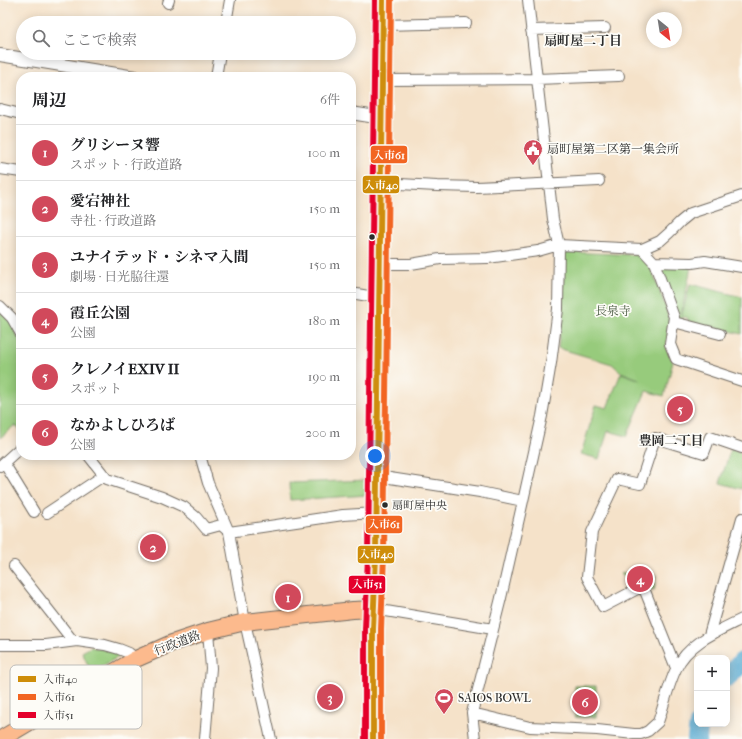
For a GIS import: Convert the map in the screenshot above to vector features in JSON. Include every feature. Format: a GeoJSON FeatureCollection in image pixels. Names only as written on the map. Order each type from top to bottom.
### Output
{"type":"FeatureCollection","features":[{"type":"Feature","properties":{"kind":"highway","name":"行政道路"},"geometry":{"type":"LineString","coordinates":[[126,665],[172,643],[208,631],[245,622],[374,609]]}},
{"type":"Feature","properties":{"kind":"highway"},"geometry":{"type":"LineString","coordinates":[[373,739],[372,710],[374,609]]}},
{"type":"Feature","properties":{"kind":"highway","name":"行政道路"},"geometry":{"type":"LineString","coordinates":[[1,739],[18,729]]}},
{"type":"Feature","properties":{"kind":"street"},"geometry":{"type":"LineString","coordinates":[[227,16],[230,0]]}},
{"type":"Feature","properties":{"kind":"street"},"geometry":{"type":"LineString","coordinates":[[383,0],[377,513],[374,609],[493,629]]}},
{"type":"Feature","properties":{"kind":"street"},"geometry":{"type":"LineString","coordinates":[[475,739],[472,712],[493,629],[542,416],[558,309],[559,245],[553,220],[528,0]]}},
{"type":"Feature","properties":{"kind":"street"},"geometry":{"type":"LineString","coordinates":[[383,25],[466,23]]}},
{"type":"Feature","properties":{"kind":"street"},"geometry":{"type":"LineString","coordinates":[[531,30],[605,28]]}},
{"type":"Feature","properties":{"kind":"street"},"geometry":{"type":"LineString","coordinates":[[0,55],[16,58]]}},
{"type":"Feature","properties":{"kind":"street"},"geometry":{"type":"LineString","coordinates":[[28,60],[97,72]]}},
{"type":"Feature","properties":{"kind":"street"},"geometry":{"type":"LineString","coordinates":[[217,72],[219,60]]}},
{"type":"Feature","properties":{"kind":"street"},"geometry":{"type":"LineString","coordinates":[[382,80],[536,79],[619,76]]}},
{"type":"Feature","properties":{"kind":"street"},"geometry":{"type":"LineString","coordinates":[[0,109],[16,113]]}},
{"type":"Feature","properties":{"kind":"street"},"geometry":{"type":"LineString","coordinates":[[356,114],[382,118]]}},
{"type":"Feature","properties":{"kind":"street"},"geometry":{"type":"LineString","coordinates":[[0,169],[16,171]]}},
{"type":"Feature","properties":{"kind":"street"},"geometry":{"type":"LineString","coordinates":[[381,183],[477,187],[599,181]]}},
{"type":"Feature","properties":{"kind":"street"},"geometry":{"type":"LineString","coordinates":[[380,264],[411,264],[440,259],[488,258],[538,251],[559,245],[642,249],[660,241],[691,213],[742,196]]}},
{"type":"Feature","properties":{"kind":"street"},"geometry":{"type":"LineString","coordinates":[[642,249],[654,262],[674,317],[670,344],[676,359],[742,381]]}},
{"type":"Feature","properties":{"kind":"street"},"geometry":{"type":"LineString","coordinates":[[654,262],[692,263],[705,261],[742,267]]}},
{"type":"Feature","properties":{"kind":"street"},"geometry":{"type":"LineString","coordinates":[[356,294],[380,298]]}},
{"type":"Feature","properties":{"kind":"street"},"geometry":{"type":"LineString","coordinates":[[0,306],[12,318],[16,325]]}},
{"type":"Feature","properties":{"kind":"street"},"geometry":{"type":"LineString","coordinates":[[674,322],[720,334]]}},
{"type":"Feature","properties":{"kind":"street"},"geometry":{"type":"LineString","coordinates":[[676,668],[643,586],[603,607],[587,577],[592,532],[617,479],[640,484],[656,438],[704,453],[710,437],[742,448]]}},
{"type":"Feature","properties":{"kind":"street"},"geometry":{"type":"LineString","coordinates":[[16,452],[2,465],[34,512]]}},
{"type":"Feature","properties":{"kind":"street"},"geometry":{"type":"LineString","coordinates":[[92,460],[103,476],[107,479],[162,497],[184,507],[196,517],[206,529],[221,524],[229,532]]}},
{"type":"Feature","properties":{"kind":"street"},"geometry":{"type":"LineString","coordinates":[[201,460],[208,483],[229,532],[245,622],[271,739]]}},
{"type":"Feature","properties":{"kind":"street"},"geometry":{"type":"LineString","coordinates":[[47,513],[103,476]]}},
{"type":"Feature","properties":{"kind":"street"},"geometry":{"type":"LineString","coordinates":[[377,476],[480,492],[522,501]]}},
{"type":"Feature","properties":{"kind":"street"},"geometry":{"type":"LineString","coordinates":[[229,532],[343,515],[377,513]]}},
{"type":"Feature","properties":{"kind":"street"},"geometry":{"type":"LineString","coordinates":[[709,635],[742,518]]}},
{"type":"Feature","properties":{"kind":"street"},"geometry":{"type":"LineString","coordinates":[[14,566],[73,641]]}},
{"type":"Feature","properties":{"kind":"street"},"geometry":{"type":"LineString","coordinates":[[472,712],[530,727],[598,734],[641,734],[653,728],[658,722],[676,668],[685,655],[709,635],[742,619]]}},
{"type":"Feature","properties":{"kind":"street"},"geometry":{"type":"LineString","coordinates":[[205,739],[211,668],[208,631]]}},
{"type":"Feature","properties":{"kind":"street"},"geometry":{"type":"LineString","coordinates":[[0,636],[3,645],[46,645],[73,641],[105,645],[129,653],[136,659]]}},
{"type":"Feature","properties":{"kind":"green space","name":"長泉寺"},"geometry":{"type":"Polygon","coordinates":[[[566,252],[638,255],[649,263],[666,308],[669,321],[666,348],[673,362],[664,396],[646,391],[627,436],[608,431],[599,459],[581,454],[596,405],[607,408],[621,373],[641,380],[621,372],[612,364],[558,348],[562,315],[564,255],[566,252]]]}},
{"type":"Feature","properties":{"kind":"green space"},"geometry":{"type":"Polygon","coordinates":[[[659,267],[691,267],[681,315],[690,284],[742,297],[742,334],[688,321],[688,318],[684,317],[677,320],[659,267]]]}},
{"type":"Feature","properties":{"kind":"green space"},"geometry":{"type":"Polygon","coordinates":[[[0,311],[14,326],[16,331],[16,426],[15,425],[0,438],[0,311]]]}},
{"type":"Feature","properties":{"kind":"green space"},"geometry":{"type":"Polygon","coordinates":[[[731,448],[742,453],[742,489],[720,483],[731,448]]]}},
{"type":"Feature","properties":{"kind":"green space"},"geometry":{"type":"Polygon","coordinates":[[[369,480],[368,495],[290,500],[289,483],[369,480]]]}},
{"type":"Feature","properties":{"kind":"green space"},"geometry":{"type":"Polygon","coordinates":[[[621,573],[656,575],[654,590],[634,588],[632,584],[628,586],[621,573]]]}},
{"type":"Feature","properties":{"kind":"green space"},"geometry":{"type":"Polygon","coordinates":[[[91,647],[118,652],[120,656],[104,665],[88,665],[82,652],[91,647]]]}},
{"type":"Feature","properties":{"kind":"green space"},"geometry":{"type":"Polygon","coordinates":[[[575,686],[596,686],[596,717],[575,717],[575,686]]]}},
{"type":"Feature","properties":{"kind":"waterway"},"geometry":{"type":"LineString","coordinates":[[730,674],[742,662]]}},
{"type":"Feature","properties":{"kind":"waterway"},"geometry":{"type":"LineString","coordinates":[[697,739],[699,727]]}},
{"type":"Feature","properties":{"kind":"transit line","name":"入市51"},"geometry":{"type":"LineString","coordinates":[[365,739],[365,629],[368,556],[375,0]]}},
{"type":"Feature","properties":{"kind":"transit line","name":"入市40"},"geometry":{"type":"LineString","coordinates":[[373,739],[373,629],[376,556],[383,0]]}},
{"type":"Feature","properties":{"kind":"transit line","name":"入市61"},"geometry":{"type":"LineString","coordinates":[[381,739],[381,629],[384,556],[391,0]]}},
{"type":"Feature","properties":{"kind":"place","name":"扇町屋第二区第一集会所"},"geometry":{"type":"Point","coordinates":[533,166]}},
{"type":"Feature","properties":{"kind":"place","name":"クレノイEXIV II"},"geometry":{"type":"Point","coordinates":[680,409]}},
{"type":"Feature","properties":{"kind":"place","name":"扇町屋中央"},"geometry":{"type":"Point","coordinates":[385,505]}},
{"type":"Feature","properties":{"kind":"place","name":"愛宕神社"},"geometry":{"type":"Point","coordinates":[153,547]}},
{"type":"Feature","properties":{"kind":"place","name":"霞丘公園"},"geometry":{"type":"Point","coordinates":[640,579]}},
{"type":"Feature","properties":{"kind":"place","name":"グリシーヌ響"},"geometry":{"type":"Point","coordinates":[288,597]}},
{"type":"Feature","properties":{"kind":"place","name":"ユナイテッド・シネマ入間"},"geometry":{"type":"Point","coordinates":[330,697]}},
{"type":"Feature","properties":{"kind":"place","name":"なかよしひろば"},"geometry":{"type":"Point","coordinates":[585,702]}},
{"type":"Feature","properties":{"kind":"place","name":"SAIOS BOWL"},"geometry":{"type":"Point","coordinates":[444,715]}},
{"type":"Feature","properties":{"kind":"district","name":"扇町屋二丁目"},"geometry":{"type":"Point","coordinates":[583,40]}},
{"type":"Feature","properties":{"kind":"district","name":"豊岡二丁目"},"geometry":{"type":"Point","coordinates":[671,440]}}]}
